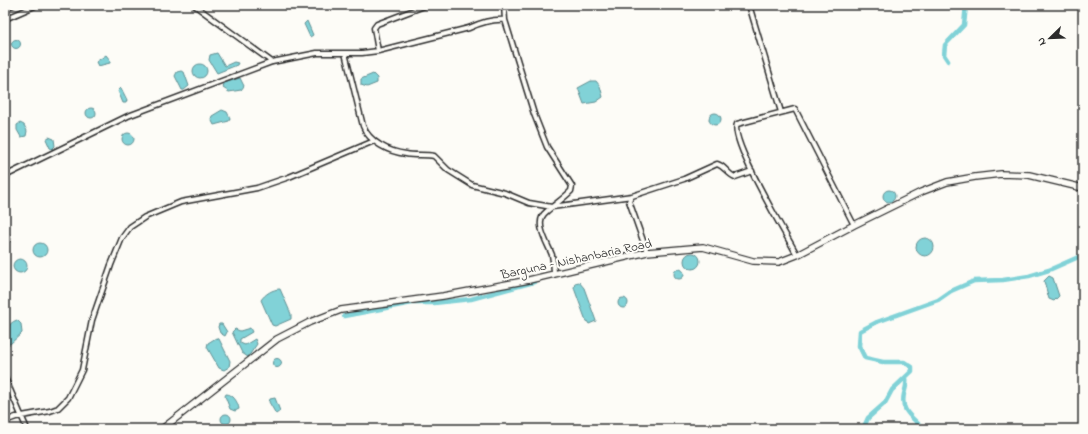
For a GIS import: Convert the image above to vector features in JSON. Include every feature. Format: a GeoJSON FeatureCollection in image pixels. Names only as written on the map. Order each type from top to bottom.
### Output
{"type":"FeatureCollection","features":[{"type":"Feature","properties":{"kind":"street"},"geometry":{"type":"LineString","coordinates":[[5,8],[13,5]]}},
{"type":"Feature","properties":{"kind":"street"},"geometry":{"type":"LineString","coordinates":[[5,19],[37,5]]}},
{"type":"Feature","properties":{"kind":"street"},"geometry":{"type":"LineString","coordinates":[[194,5],[272,62]]}},
{"type":"Feature","properties":{"kind":"street"},"geometry":{"type":"LineString","coordinates":[[378,50],[374,28],[377,24],[428,5]]}},
{"type":"Feature","properties":{"kind":"street"},"geometry":{"type":"LineString","coordinates":[[504,5],[505,20],[534,114],[547,147],[572,186],[572,191],[563,200],[545,212],[541,220],[541,228],[552,257],[554,274]]}},
{"type":"Feature","properties":{"kind":"street"},"geometry":{"type":"LineString","coordinates":[[749,5],[781,112]]}},
{"type":"Feature","properties":{"kind":"street"},"geometry":{"type":"LineString","coordinates":[[5,176],[128,116],[272,62],[317,53],[345,53],[378,50],[469,28],[480,23],[505,20]]}},
{"type":"Feature","properties":{"kind":"street"},"geometry":{"type":"LineString","coordinates":[[345,53],[363,126],[374,141],[404,154],[434,156],[448,170],[472,185],[505,193],[529,203],[552,207],[632,196],[684,179],[718,164],[723,166],[730,175],[735,177],[752,170]]}},
{"type":"Feature","properties":{"kind":"street"},"geometry":{"type":"LineString","coordinates":[[797,256],[768,203],[740,144],[736,126],[741,123],[795,109],[798,112],[854,225]]}},
{"type":"Feature","properties":{"kind":"street"},"geometry":{"type":"LineString","coordinates":[[5,421],[50,411],[58,408],[68,398],[82,370],[92,320],[111,265],[122,238],[130,227],[145,217],[181,202],[257,188],[289,177],[374,141]]}},
{"type":"Feature","properties":{"kind":"street","name":"Barguna - Nishanbaria Road"},"geometry":{"type":"LineString","coordinates":[[162,429],[277,339],[310,322],[352,308],[443,296],[554,274],[647,252],[703,247],[753,260],[779,262],[797,256],[854,225],[921,192],[947,182],[975,177],[1001,174],[1029,175],[1083,188]]}},
{"type":"Feature","properties":{"kind":"street"},"geometry":{"type":"LineString","coordinates":[[632,196],[630,201],[647,252]]}},
{"type":"Feature","properties":{"kind":"street"},"geometry":{"type":"LineString","coordinates":[[5,233],[8,239]]}},
{"type":"Feature","properties":{"kind":"street"},"geometry":{"type":"LineString","coordinates":[[5,378],[27,429]]}},
{"type":"Feature","properties":{"kind":"water"},"geometry":{"type":"Polygon","coordinates":[[[307,21],[313,35],[310,37],[304,24],[307,21]]]}},
{"type":"Feature","properties":{"kind":"water"},"geometry":{"type":"Polygon","coordinates":[[[16,39],[21,44],[16,49],[11,44],[16,39]]]}},
{"type":"Feature","properties":{"kind":"water"},"geometry":{"type":"Polygon","coordinates":[[[217,53],[225,66],[234,62],[238,63],[237,65],[217,73],[209,60],[210,55],[217,53]]]}},
{"type":"Feature","properties":{"kind":"water"},"geometry":{"type":"Polygon","coordinates":[[[106,55],[110,60],[110,63],[98,66],[96,62],[106,55]]]}},
{"type":"Feature","properties":{"kind":"water"},"geometry":{"type":"Polygon","coordinates":[[[200,64],[205,66],[207,71],[205,76],[200,78],[195,76],[193,71],[195,66],[200,64]]]}},
{"type":"Feature","properties":{"kind":"water"},"geometry":{"type":"Polygon","coordinates":[[[177,72],[184,72],[189,86],[184,90],[182,90],[175,76],[177,72]]]}},
{"type":"Feature","properties":{"kind":"water"},"geometry":{"type":"Polygon","coordinates":[[[373,74],[377,78],[377,83],[367,87],[361,85],[361,79],[373,74]]]}},
{"type":"Feature","properties":{"kind":"water"},"geometry":{"type":"Polygon","coordinates":[[[240,78],[244,86],[241,90],[229,92],[223,88],[224,83],[240,78]]]}},
{"type":"Feature","properties":{"kind":"water"},"geometry":{"type":"Polygon","coordinates":[[[591,81],[596,81],[600,86],[603,97],[596,102],[584,104],[578,88],[591,81]]]}},
{"type":"Feature","properties":{"kind":"water"},"geometry":{"type":"Polygon","coordinates":[[[121,88],[127,100],[126,103],[123,103],[118,91],[121,88]]]}},
{"type":"Feature","properties":{"kind":"water"},"geometry":{"type":"Polygon","coordinates":[[[89,108],[93,108],[95,109],[95,117],[89,118],[86,115],[86,111],[89,108]]]}},
{"type":"Feature","properties":{"kind":"water"},"geometry":{"type":"Polygon","coordinates":[[[222,110],[227,112],[230,118],[229,121],[214,125],[211,119],[212,116],[222,110]]]}},
{"type":"Feature","properties":{"kind":"water"},"geometry":{"type":"Polygon","coordinates":[[[713,113],[717,113],[721,119],[717,125],[713,125],[709,121],[709,117],[713,113]]]}},
{"type":"Feature","properties":{"kind":"water"},"geometry":{"type":"Polygon","coordinates":[[[20,123],[24,125],[27,131],[26,136],[21,137],[17,130],[17,125],[20,123]]]}},
{"type":"Feature","properties":{"kind":"water"},"geometry":{"type":"Polygon","coordinates":[[[126,133],[130,133],[134,139],[130,145],[126,145],[122,141],[122,137],[126,133]]]}},
{"type":"Feature","properties":{"kind":"water"},"geometry":{"type":"Polygon","coordinates":[[[49,137],[54,139],[55,146],[52,149],[50,148],[46,139],[49,137]]]}},
{"type":"Feature","properties":{"kind":"water"},"geometry":{"type":"Polygon","coordinates":[[[889,190],[893,192],[895,196],[893,200],[889,202],[885,200],[883,196],[885,192],[889,190]]]}},
{"type":"Feature","properties":{"kind":"water"},"geometry":{"type":"Polygon","coordinates":[[[925,238],[931,241],[934,247],[931,253],[925,256],[919,253],[916,247],[919,241],[925,238]]]}},
{"type":"Feature","properties":{"kind":"water"},"geometry":{"type":"Polygon","coordinates":[[[40,243],[45,245],[47,250],[45,255],[40,257],[35,255],[33,250],[35,245],[40,243]]]}},
{"type":"Feature","properties":{"kind":"water"},"geometry":{"type":"Polygon","coordinates":[[[689,253],[695,253],[700,258],[698,267],[695,269],[689,269],[684,264],[684,258],[689,253]]]}},
{"type":"Feature","properties":{"kind":"water"},"geometry":{"type":"Polygon","coordinates":[[[20,259],[25,261],[27,266],[25,271],[20,273],[15,271],[13,266],[15,261],[20,259]]]}},
{"type":"Feature","properties":{"kind":"water"},"geometry":{"type":"Polygon","coordinates":[[[677,269],[681,269],[684,274],[681,279],[677,279],[674,276],[674,272],[677,269]]]}},
{"type":"Feature","properties":{"kind":"water"},"geometry":{"type":"Polygon","coordinates":[[[1049,276],[1053,278],[1059,296],[1054,301],[1049,299],[1044,281],[1049,276]]]}},
{"type":"Feature","properties":{"kind":"water"},"geometry":{"type":"Polygon","coordinates":[[[579,282],[584,288],[596,321],[589,324],[585,318],[574,288],[575,283],[579,282]]]}},
{"type":"Feature","properties":{"kind":"water"},"geometry":{"type":"Polygon","coordinates":[[[280,289],[291,314],[291,319],[275,326],[272,325],[261,300],[269,292],[280,289]]]}},
{"type":"Feature","properties":{"kind":"water"},"geometry":{"type":"Polygon","coordinates":[[[623,298],[628,303],[623,308],[618,303],[623,298]]]}},
{"type":"Feature","properties":{"kind":"water"},"geometry":{"type":"Polygon","coordinates":[[[17,320],[21,324],[22,333],[10,344],[7,344],[5,343],[5,336],[7,329],[11,323],[17,320]]]}},
{"type":"Feature","properties":{"kind":"water"},"geometry":{"type":"Polygon","coordinates":[[[219,324],[222,324],[227,332],[225,336],[220,333],[218,327],[219,324]]]}},
{"type":"Feature","properties":{"kind":"water"},"geometry":{"type":"Polygon","coordinates":[[[250,328],[252,332],[240,339],[240,343],[245,345],[255,339],[257,344],[248,357],[242,353],[232,332],[235,329],[240,331],[250,328]]]}},
{"type":"Feature","properties":{"kind":"water"},"geometry":{"type":"Polygon","coordinates":[[[216,338],[219,339],[230,361],[229,367],[224,370],[219,368],[207,347],[208,343],[216,338]]]}},
{"type":"Feature","properties":{"kind":"water"},"geometry":{"type":"Polygon","coordinates":[[[277,358],[282,363],[277,368],[272,363],[277,358]]]}},
{"type":"Feature","properties":{"kind":"water"},"geometry":{"type":"Polygon","coordinates":[[[226,394],[231,395],[235,399],[239,409],[235,411],[230,409],[225,396],[226,394]]]}},
{"type":"Feature","properties":{"kind":"water"},"geometry":{"type":"Polygon","coordinates":[[[275,398],[280,411],[276,414],[269,402],[270,399],[275,398]]]}},
{"type":"Feature","properties":{"kind":"water"},"geometry":{"type":"Polygon","coordinates":[[[224,414],[228,414],[231,419],[228,424],[224,424],[221,421],[221,417],[224,414]]]}},
{"type":"Feature","properties":{"kind":"waterway"},"geometry":{"type":"LineString","coordinates":[[948,61],[944,55],[945,45],[964,25],[966,5]]}},
{"type":"Feature","properties":{"kind":"waterway"},"geometry":{"type":"LineString","coordinates":[[863,429],[868,418],[885,403],[892,390],[912,371],[912,367],[904,362],[883,362],[865,358],[859,346],[860,331],[877,322],[938,300],[951,291],[974,281],[1003,280],[1029,276],[1049,270],[1083,255]]}},
{"type":"Feature","properties":{"kind":"waterway"},"geometry":{"type":"LineString","coordinates":[[344,316],[412,303],[434,303],[471,299],[534,282]]}},
{"type":"Feature","properties":{"kind":"waterway"},"geometry":{"type":"LineString","coordinates":[[906,378],[903,400],[904,405],[908,414],[923,429]]}}]}
